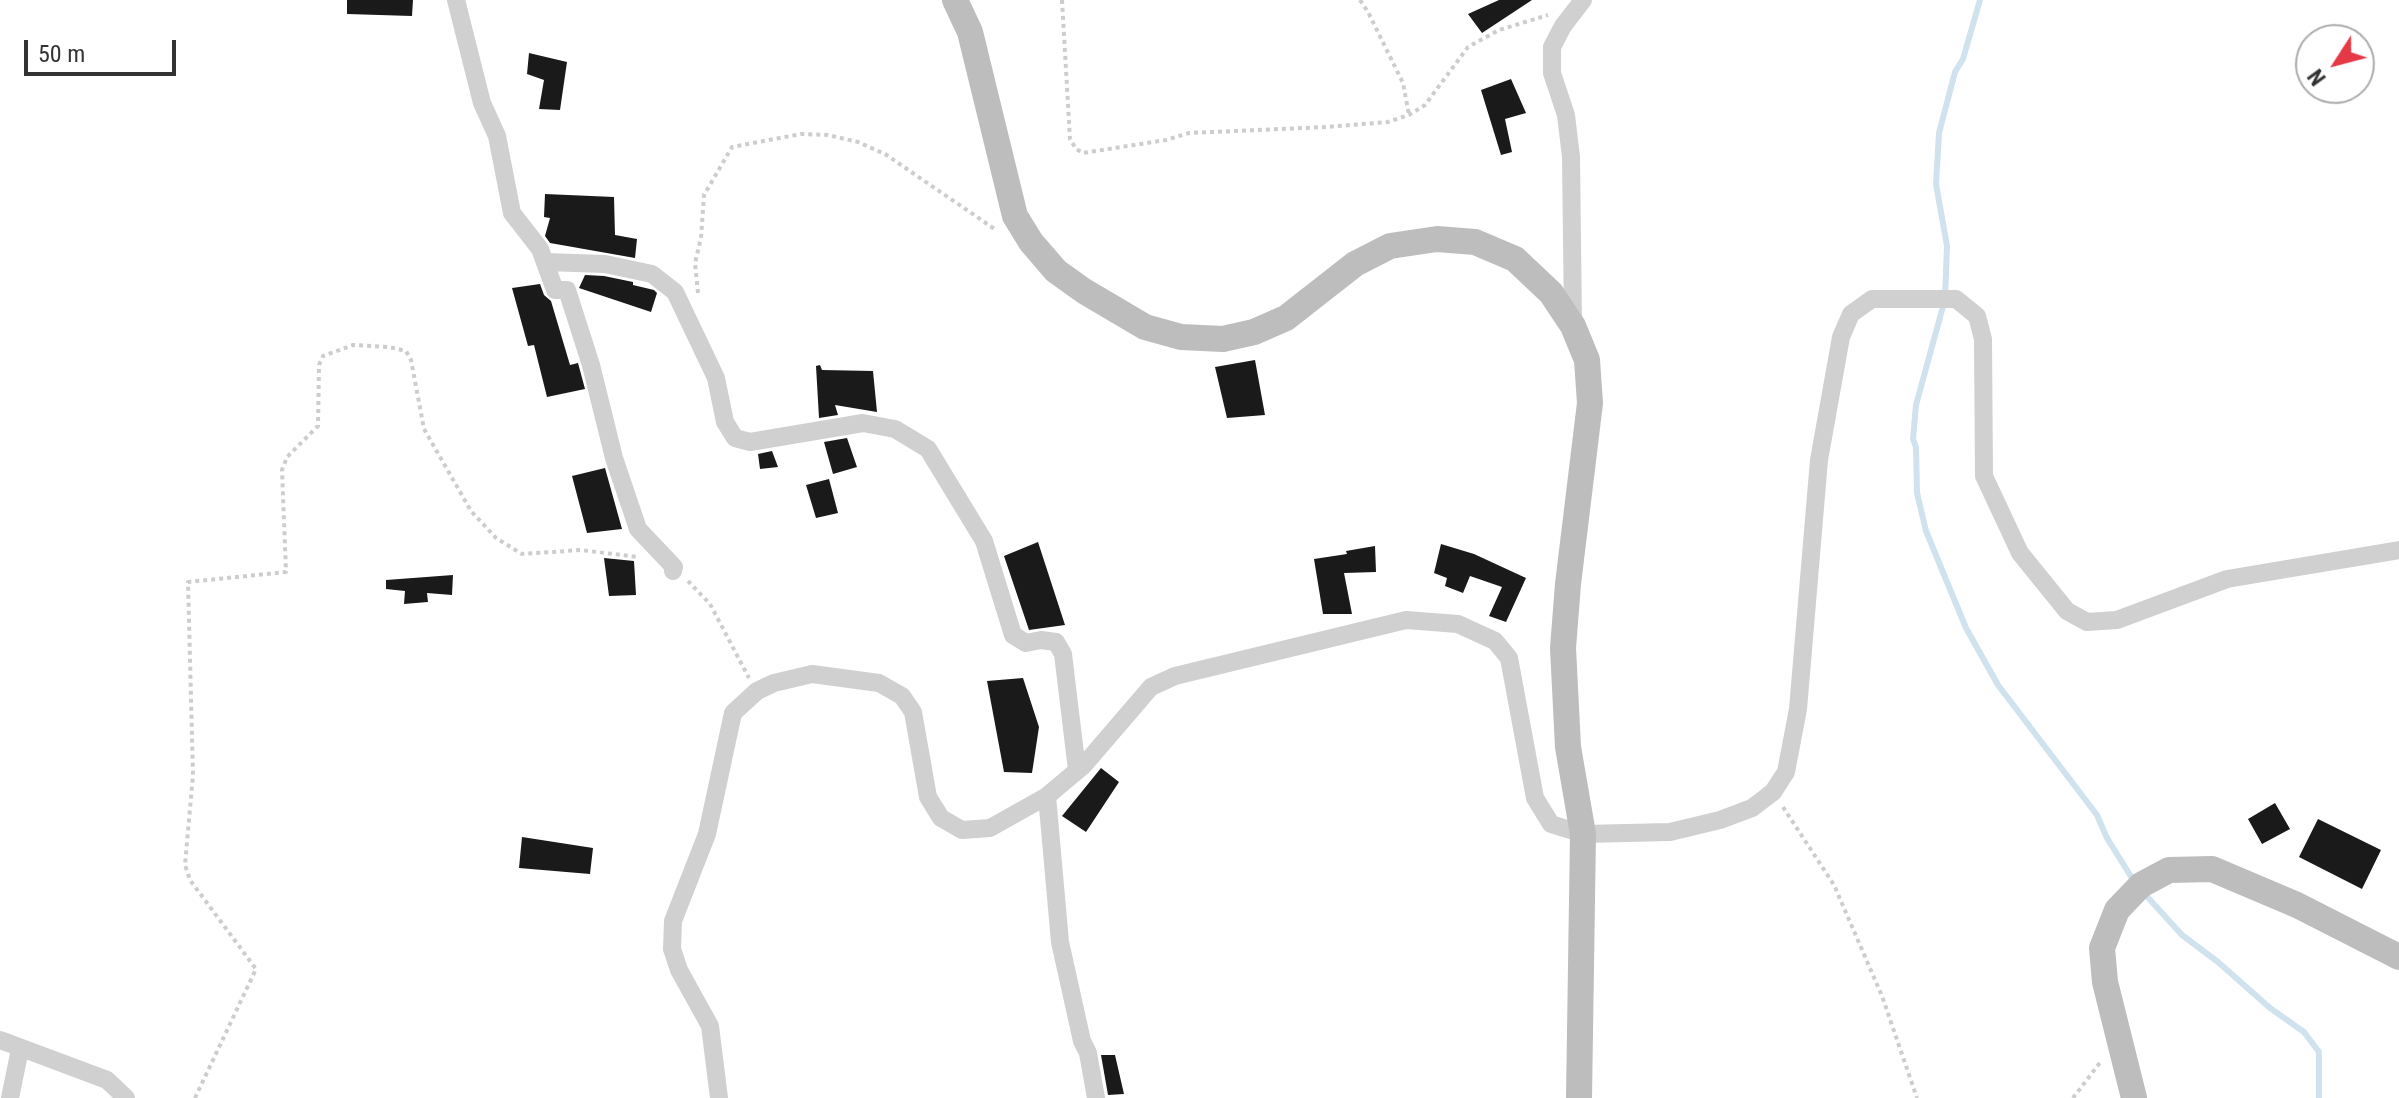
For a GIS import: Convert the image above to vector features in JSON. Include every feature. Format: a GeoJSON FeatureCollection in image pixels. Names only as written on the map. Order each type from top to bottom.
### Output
{"type":"FeatureCollection","features":[{"type":"Feature","properties":{"kind":"street"},"geometry":{"type":"LineString","coordinates":[[456,0],[482,103],[497,136],[512,213],[540,249],[555,290],[567,290],[591,365],[614,458],[638,529],[674,567],[673,571]]}},
{"type":"Feature","properties":{"kind":"street"},"geometry":{"type":"LineString","coordinates":[[955,0],[970,32],[1015,216],[1031,242],[1056,271],[1145,327],[1181,337],[1223,339],[1254,332],[1286,318],[1355,264],[1390,246],[1437,239],[1475,242],[1515,259],[1551,293],[1573,326],[1587,360],[1590,403],[1563,648],[1568,747],[1583,834],[1579,1098]]}},
{"type":"Feature","properties":{"kind":"street"},"geometry":{"type":"LineString","coordinates":[[1573,326],[1571,157],[1566,115],[1552,73],[1552,47],[1583,0]]}},
{"type":"Feature","properties":{"kind":"street"},"geometry":{"type":"LineString","coordinates":[[545,262],[605,264],[652,274],[675,292],[716,378],[725,422],[735,438],[750,442],[863,423],[895,429],[928,449],[984,541],[1013,635],[1026,643],[1041,640],[1056,642],[1063,654],[1077,770]]}},
{"type":"Feature","properties":{"kind":"street"},"geometry":{"type":"LineString","coordinates":[[719,1098],[710,1026],[679,970],[672,949],[673,921],[707,834],[733,713],[757,691],[774,683],[812,674],[879,683],[902,696],[913,712],[928,797],[941,818],[962,830],[990,828],[1047,796],[1077,770],[1151,687],[1175,676],[1406,620],[1458,624],[1495,641],[1509,658],[1535,798],[1551,824],[1583,834],[1670,832],[1720,820],[1752,808],[1773,792],[1786,772],[1798,709],[1819,460],[1841,337],[1851,314],[1872,299],[1956,299],[1977,316],[1983,339],[1984,476],[2020,553],[2067,611],[2087,622],[2117,620],[2227,579],[2399,550]]}},
{"type":"Feature","properties":{"kind":"street"},"geometry":{"type":"LineString","coordinates":[[1047,796],[1060,942],[1096,1098]]}},
{"type":"Feature","properties":{"kind":"street"},"geometry":{"type":"LineString","coordinates":[[2134,1098],[2105,982],[2102,948],[2117,910],[2135,891],[2169,870],[2212,869],[2297,905],[2399,957]]}},
{"type":"Feature","properties":{"kind":"street"},"geometry":{"type":"LineString","coordinates":[[0,1040],[107,1080],[126,1098]]}},
{"type":"Feature","properties":{"kind":"street"},"geometry":{"type":"LineString","coordinates":[[10,1098],[20,1049]]}},
{"type":"Feature","properties":{"kind":"path"},"geometry":{"type":"LineString","coordinates":[[1062,0],[1070,139],[1076,149],[1083,153],[1166,140],[1189,133],[1388,122],[1409,115],[1425,105],[1468,47],[1499,30],[1548,15],[1563,26]]}},
{"type":"Feature","properties":{"kind":"path"},"geometry":{"type":"LineString","coordinates":[[1360,0],[1403,83],[1409,115]]}},
{"type":"Feature","properties":{"kind":"path"},"geometry":{"type":"LineString","coordinates":[[698,293],[695,263],[701,238],[704,195],[732,147],[801,134],[828,135],[858,142],[885,154],[998,232]]}},
{"type":"Feature","properties":{"kind":"path"},"geometry":{"type":"LineString","coordinates":[[195,1098],[256,969],[190,880],[185,865],[193,775],[188,582],[286,572],[282,470],[287,457],[318,426],[319,365],[323,356],[353,345],[406,351],[411,360],[424,429],[471,511],[496,538],[522,554],[581,550],[631,555],[680,573],[710,604],[757,691]]}},
{"type":"Feature","properties":{"kind":"path"},"geometry":{"type":"LineString","coordinates":[[1773,792],[1834,885],[1882,996],[1917,1098]]}},
{"type":"Feature","properties":{"kind":"path"},"geometry":{"type":"LineString","coordinates":[[2073,1098],[2119,1040]]}},
{"type":"Feature","properties":{"kind":"building"},"geometry":{"type":"Polygon","coordinates":[[[347,0],[413,0],[412,16],[347,14],[347,0]]]}},
{"type":"Feature","properties":{"kind":"building"},"geometry":{"type":"Polygon","coordinates":[[[1499,0],[1532,0],[1482,33],[1468,14],[1499,0]]]}},
{"type":"Feature","properties":{"kind":"building"},"geometry":{"type":"Polygon","coordinates":[[[529,53],[567,62],[560,110],[539,109],[544,80],[527,74],[529,53]]]}},
{"type":"Feature","properties":{"kind":"building"},"geometry":{"type":"Polygon","coordinates":[[[1511,79],[1526,113],[1505,119],[1512,152],[1501,155],[1481,90],[1511,79]]]}},
{"type":"Feature","properties":{"kind":"building"},"geometry":{"type":"Polygon","coordinates":[[[545,194],[614,197],[615,235],[637,239],[635,258],[550,243],[545,236],[550,218],[544,217],[545,194]]]}},
{"type":"Feature","properties":{"kind":"building"},"geometry":{"type":"Polygon","coordinates":[[[585,275],[633,282],[633,285],[654,290],[657,293],[651,312],[579,288],[585,275]]]}},
{"type":"Feature","properties":{"kind":"building"},"geometry":{"type":"Polygon","coordinates":[[[540,284],[544,295],[551,301],[570,365],[578,363],[585,389],[547,397],[534,345],[528,346],[512,288],[540,284]]]}},
{"type":"Feature","properties":{"kind":"building"},"geometry":{"type":"Polygon","coordinates":[[[1255,360],[1265,415],[1227,418],[1215,367],[1255,360]]]}},
{"type":"Feature","properties":{"kind":"building"},"geometry":{"type":"Polygon","coordinates":[[[820,365],[822,370],[873,371],[877,412],[835,405],[838,415],[819,418],[816,366],[820,365]]]}},
{"type":"Feature","properties":{"kind":"building"},"geometry":{"type":"Polygon","coordinates":[[[847,438],[857,467],[833,474],[824,442],[847,438]]]}},
{"type":"Feature","properties":{"kind":"building"},"geometry":{"type":"Polygon","coordinates":[[[772,451],[778,467],[760,469],[758,454],[772,451]]]}},
{"type":"Feature","properties":{"kind":"building"},"geometry":{"type":"Polygon","coordinates":[[[605,468],[622,529],[587,533],[572,476],[605,468]]]}},
{"type":"Feature","properties":{"kind":"building"},"geometry":{"type":"Polygon","coordinates":[[[829,479],[838,513],[816,518],[806,485],[829,479]]]}},
{"type":"Feature","properties":{"kind":"building"},"geometry":{"type":"Polygon","coordinates":[[[1038,542],[1065,625],[1029,630],[1004,556],[1038,542]]]}},
{"type":"Feature","properties":{"kind":"building"},"geometry":{"type":"Polygon","coordinates":[[[1441,544],[1474,554],[1526,578],[1506,622],[1489,616],[1502,587],[1470,576],[1463,593],[1445,586],[1447,578],[1434,573],[1441,544]]]}},
{"type":"Feature","properties":{"kind":"building"},"geometry":{"type":"Polygon","coordinates":[[[1375,546],[1376,572],[1344,573],[1352,614],[1323,614],[1314,559],[1375,546]]]}},
{"type":"Feature","properties":{"kind":"building"},"geometry":{"type":"Polygon","coordinates":[[[604,558],[634,561],[636,595],[609,596],[604,558]]]}},
{"type":"Feature","properties":{"kind":"building"},"geometry":{"type":"Polygon","coordinates":[[[453,575],[452,595],[427,593],[428,602],[404,604],[405,591],[386,589],[386,580],[453,575]]]}},
{"type":"Feature","properties":{"kind":"building"},"geometry":{"type":"Polygon","coordinates":[[[1023,678],[1039,727],[1032,773],[1004,772],[987,681],[1023,678]]]}},
{"type":"Feature","properties":{"kind":"building"},"geometry":{"type":"Polygon","coordinates":[[[1101,768],[1119,782],[1086,832],[1062,816],[1101,768]]]}},
{"type":"Feature","properties":{"kind":"building"},"geometry":{"type":"Polygon","coordinates":[[[2275,803],[2290,829],[2262,844],[2248,819],[2275,803]]]}},
{"type":"Feature","properties":{"kind":"building"},"geometry":{"type":"Polygon","coordinates":[[[2318,819],[2381,850],[2362,889],[2299,857],[2318,819]]]}},
{"type":"Feature","properties":{"kind":"building"},"geometry":{"type":"Polygon","coordinates":[[[522,837],[593,848],[590,874],[519,868],[522,837]]]}},
{"type":"Feature","properties":{"kind":"building"},"geometry":{"type":"Polygon","coordinates":[[[1101,1055],[1115,1055],[1124,1094],[1108,1095],[1101,1055]]]}},
{"type":"Feature","properties":{"kind":"waterway"},"geometry":{"type":"LineString","coordinates":[[1980,0],[1963,59],[1955,72],[1939,133],[1936,184],[1947,246],[1945,299],[1916,405],[1913,439],[1916,447],[1917,493],[1926,531],[1966,628],[1998,685],[2097,815],[2107,838],[2135,883]]}},
{"type":"Feature","properties":{"kind":"waterway"},"geometry":{"type":"LineString","coordinates":[[2142,891],[2182,935],[2304,1032],[2319,1052],[2319,1098]]}}]}
